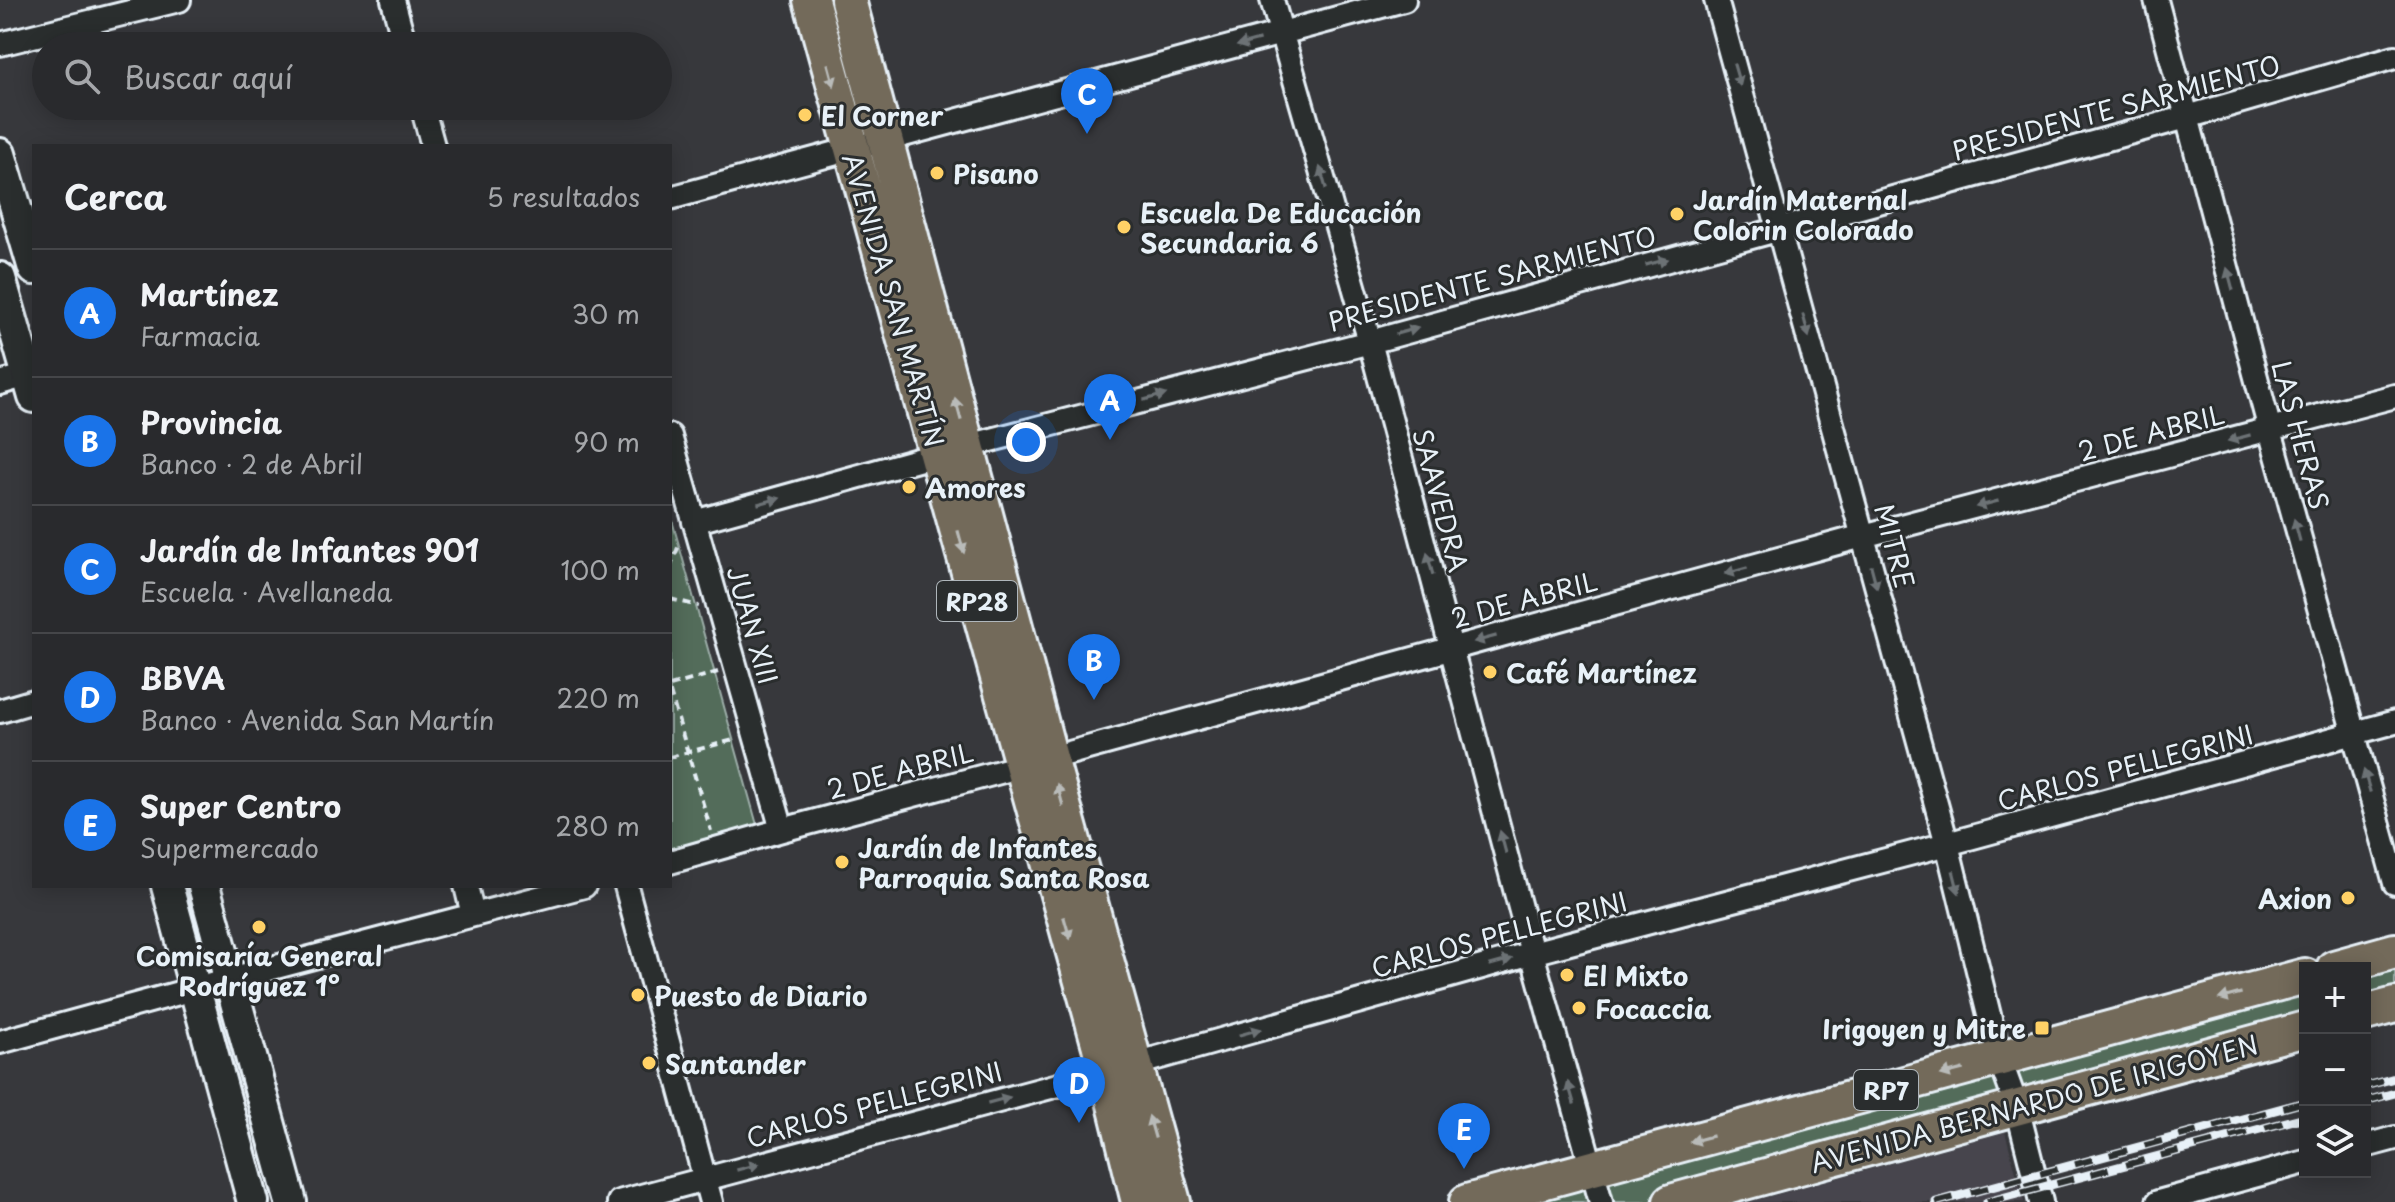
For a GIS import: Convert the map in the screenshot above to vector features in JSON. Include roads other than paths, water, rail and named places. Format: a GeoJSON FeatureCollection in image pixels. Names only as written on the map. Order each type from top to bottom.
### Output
{"type":"FeatureCollection","features":[{"type":"Feature","properties":{"kind":"main road","name":"AVENIDA SAN MARTÍN"},"geometry":{"type":"LineString","coordinates":[[811,0],[851,149],[953,451]]}},
{"type":"Feature","properties":{"kind":"main road","name":"AVENIDA SAN MARTÍN"},"geometry":{"type":"LineString","coordinates":[[848,0],[886,141],[953,451],[1036,762],[1120,1068],[1173,1202]]}},
{"type":"Feature","properties":{"kind":"main road"},"geometry":{"type":"LineString","coordinates":[[0,154],[32,262]]}},
{"type":"Feature","properties":{"kind":"main road"},"geometry":{"type":"LineString","coordinates":[[0,278],[24,382]]}},
{"type":"Feature","properties":{"kind":"main road"},"geometry":{"type":"LineString","coordinates":[[168,888],[253,1202]]}},
{"type":"Feature","properties":{"kind":"main road"},"geometry":{"type":"LineString","coordinates":[[205,888],[291,1202]]}},
{"type":"Feature","properties":{"kind":"main road"},"geometry":{"type":"LineString","coordinates":[[2356,962],[2395,951]]}},
{"type":"Feature","properties":{"kind":"main road","name":"AVENIDA BERNARDO DE IRIGOYEN"},"geometry":{"type":"LineString","coordinates":[[1467,1202],[2299,978]]}},
{"type":"Feature","properties":{"kind":"main road"},"geometry":{"type":"LineString","coordinates":[[2371,1011],[2395,1005]]}},
{"type":"Feature","properties":{"kind":"main road","name":"AVENIDA BERNARDO DE IRIGOYEN"},"geometry":{"type":"LineString","coordinates":[[1671,1202],[2299,1031]]}},
{"type":"Feature","properties":{"kind":"main road","name":"AVENIDA SAN MARTÍN"},"geometry":{"type":"LineString","coordinates":[[1120,1068],[1139,1202]]}},
{"type":"Feature","properties":{"kind":"street"},"geometry":{"type":"LineString","coordinates":[[49,32],[179,0]]}},
{"type":"Feature","properties":{"kind":"street"},"geometry":{"type":"LineString","coordinates":[[393,0],[401,32]]}},
{"type":"Feature","properties":{"kind":"street","name":"SAAVEDRA"},"geometry":{"type":"LineString","coordinates":[[1272,0],[1370,342],[1601,1202]]}},
{"type":"Feature","properties":{"kind":"street"},"geometry":{"type":"LineString","coordinates":[[672,197],[1404,0]]}},
{"type":"Feature","properties":{"kind":"street","name":"MITRE"},"geometry":{"type":"LineString","coordinates":[[1716,0],[1947,844],[2000,1060],[2017,1107],[2041,1202]]}},
{"type":"Feature","properties":{"kind":"street","name":"LAS HERAS"},"geometry":{"type":"LineString","coordinates":[[2156,0],[2395,883]]}},
{"type":"Feature","properties":{"kind":"street"},"geometry":{"type":"LineString","coordinates":[[0,44],[32,36]]}},
{"type":"Feature","properties":{"kind":"street","name":"PRESIDENTE SARMIENTO"},"geometry":{"type":"LineString","coordinates":[[694,522],[1370,342],[2395,57]]}},
{"type":"Feature","properties":{"kind":"street"},"geometry":{"type":"LineString","coordinates":[[426,120],[432,144]]}},
{"type":"Feature","properties":{"kind":"street","name":"2 DE ABRIL"},"geometry":{"type":"LineString","coordinates":[[672,861],[1863,536],[2395,396]]}},
{"type":"Feature","properties":{"kind":"street","name":"JUAN XIII"},"geometry":{"type":"LineString","coordinates":[[672,445],[782,830]]}},
{"type":"Feature","properties":{"kind":"street"},"geometry":{"type":"LineString","coordinates":[[0,711],[32,702]]}},
{"type":"Feature","properties":{"kind":"street","name":"CARLOS PELLEGRINI"},"geometry":{"type":"LineString","coordinates":[[619,1202],[2395,722]]}},
{"type":"Feature","properties":{"kind":"street"},"geometry":{"type":"LineString","coordinates":[[466,888],[473,915]]}},
{"type":"Feature","properties":{"kind":"street"},"geometry":{"type":"LineString","coordinates":[[0,1042],[576,888]]}},
{"type":"Feature","properties":{"kind":"street"},"geometry":{"type":"LineString","coordinates":[[627,888],[711,1202]]}},
{"type":"Feature","properties":{"kind":"street"},"geometry":{"type":"LineString","coordinates":[[2371,1144],[2395,1138]]}},
{"type":"Feature","properties":{"kind":"street"},"geometry":{"type":"LineString","coordinates":[[2158,1202],[2299,1164]]}},
{"type":"Feature","properties":{"kind":"railway"},"geometry":{"type":"LineString","coordinates":[[2371,1084],[2395,1078]]}},
{"type":"Feature","properties":{"kind":"railway"},"geometry":{"type":"LineString","coordinates":[[2371,1099],[2395,1093]]}},
{"type":"Feature","properties":{"kind":"railway"},"geometry":{"type":"LineString","coordinates":[[1936,1202],[2299,1104]]}},
{"type":"Feature","properties":{"kind":"railway"},"geometry":{"type":"LineString","coordinates":[[1987,1202],[2299,1119]]}},
{"type":"Feature","properties":{"kind":"place","name":"El Corner"},"geometry":{"type":"Point","coordinates":[805,115]}},
{"type":"Feature","properties":{"kind":"place","name":"Jardín de Infantes 901"},"geometry":{"type":"Point","coordinates":[1087,134]}},
{"type":"Feature","properties":{"kind":"place","name":"Pisano"},"geometry":{"type":"Point","coordinates":[937,173]}},
{"type":"Feature","properties":{"kind":"place","name":"Jardín Maternal Colorin Colorado"},"geometry":{"type":"Point","coordinates":[1677,214]}},
{"type":"Feature","properties":{"kind":"place","name":"Escuela De Educación Secundaria 6"},"geometry":{"type":"Point","coordinates":[1124,227]}},
{"type":"Feature","properties":{"kind":"place","name":"Martínez"},"geometry":{"type":"Point","coordinates":[1110,440]}},
{"type":"Feature","properties":{"kind":"place","name":"Amores"},"geometry":{"type":"Point","coordinates":[909,487]}},
{"type":"Feature","properties":{"kind":"place","name":"Café Martínez"},"geometry":{"type":"Point","coordinates":[1490,672]}},
{"type":"Feature","properties":{"kind":"place","name":"Provincia"},"geometry":{"type":"Point","coordinates":[1094,700]}},
{"type":"Feature","properties":{"kind":"place","name":"Jardín de Infantes Parroquia Santa Rosa"},"geometry":{"type":"Point","coordinates":[842,862]}},
{"type":"Feature","properties":{"kind":"place","name":"Axion"},"geometry":{"type":"Point","coordinates":[2348,898]}},
{"type":"Feature","properties":{"kind":"place","name":"Comisaría General Rodríguez 1°"},"geometry":{"type":"Point","coordinates":[259,927]}},
{"type":"Feature","properties":{"kind":"place","name":"El Mixto"},"geometry":{"type":"Point","coordinates":[1567,975]}},
{"type":"Feature","properties":{"kind":"place","name":"Puesto de Diario"},"geometry":{"type":"Point","coordinates":[638,995]}},
{"type":"Feature","properties":{"kind":"place","name":"Focaccia"},"geometry":{"type":"Point","coordinates":[1579,1008]}},
{"type":"Feature","properties":{"kind":"place","name":"Irigoyen y Mitre"},"geometry":{"type":"Point","coordinates":[2042,1028]}},
{"type":"Feature","properties":{"kind":"place","name":"Santander"},"geometry":{"type":"Point","coordinates":[649,1063]}},
{"type":"Feature","properties":{"kind":"place","name":"BBVA"},"geometry":{"type":"Point","coordinates":[1079,1123]}},
{"type":"Feature","properties":{"kind":"place","name":"Super Centro"},"geometry":{"type":"Point","coordinates":[1464,1169]}}]}
